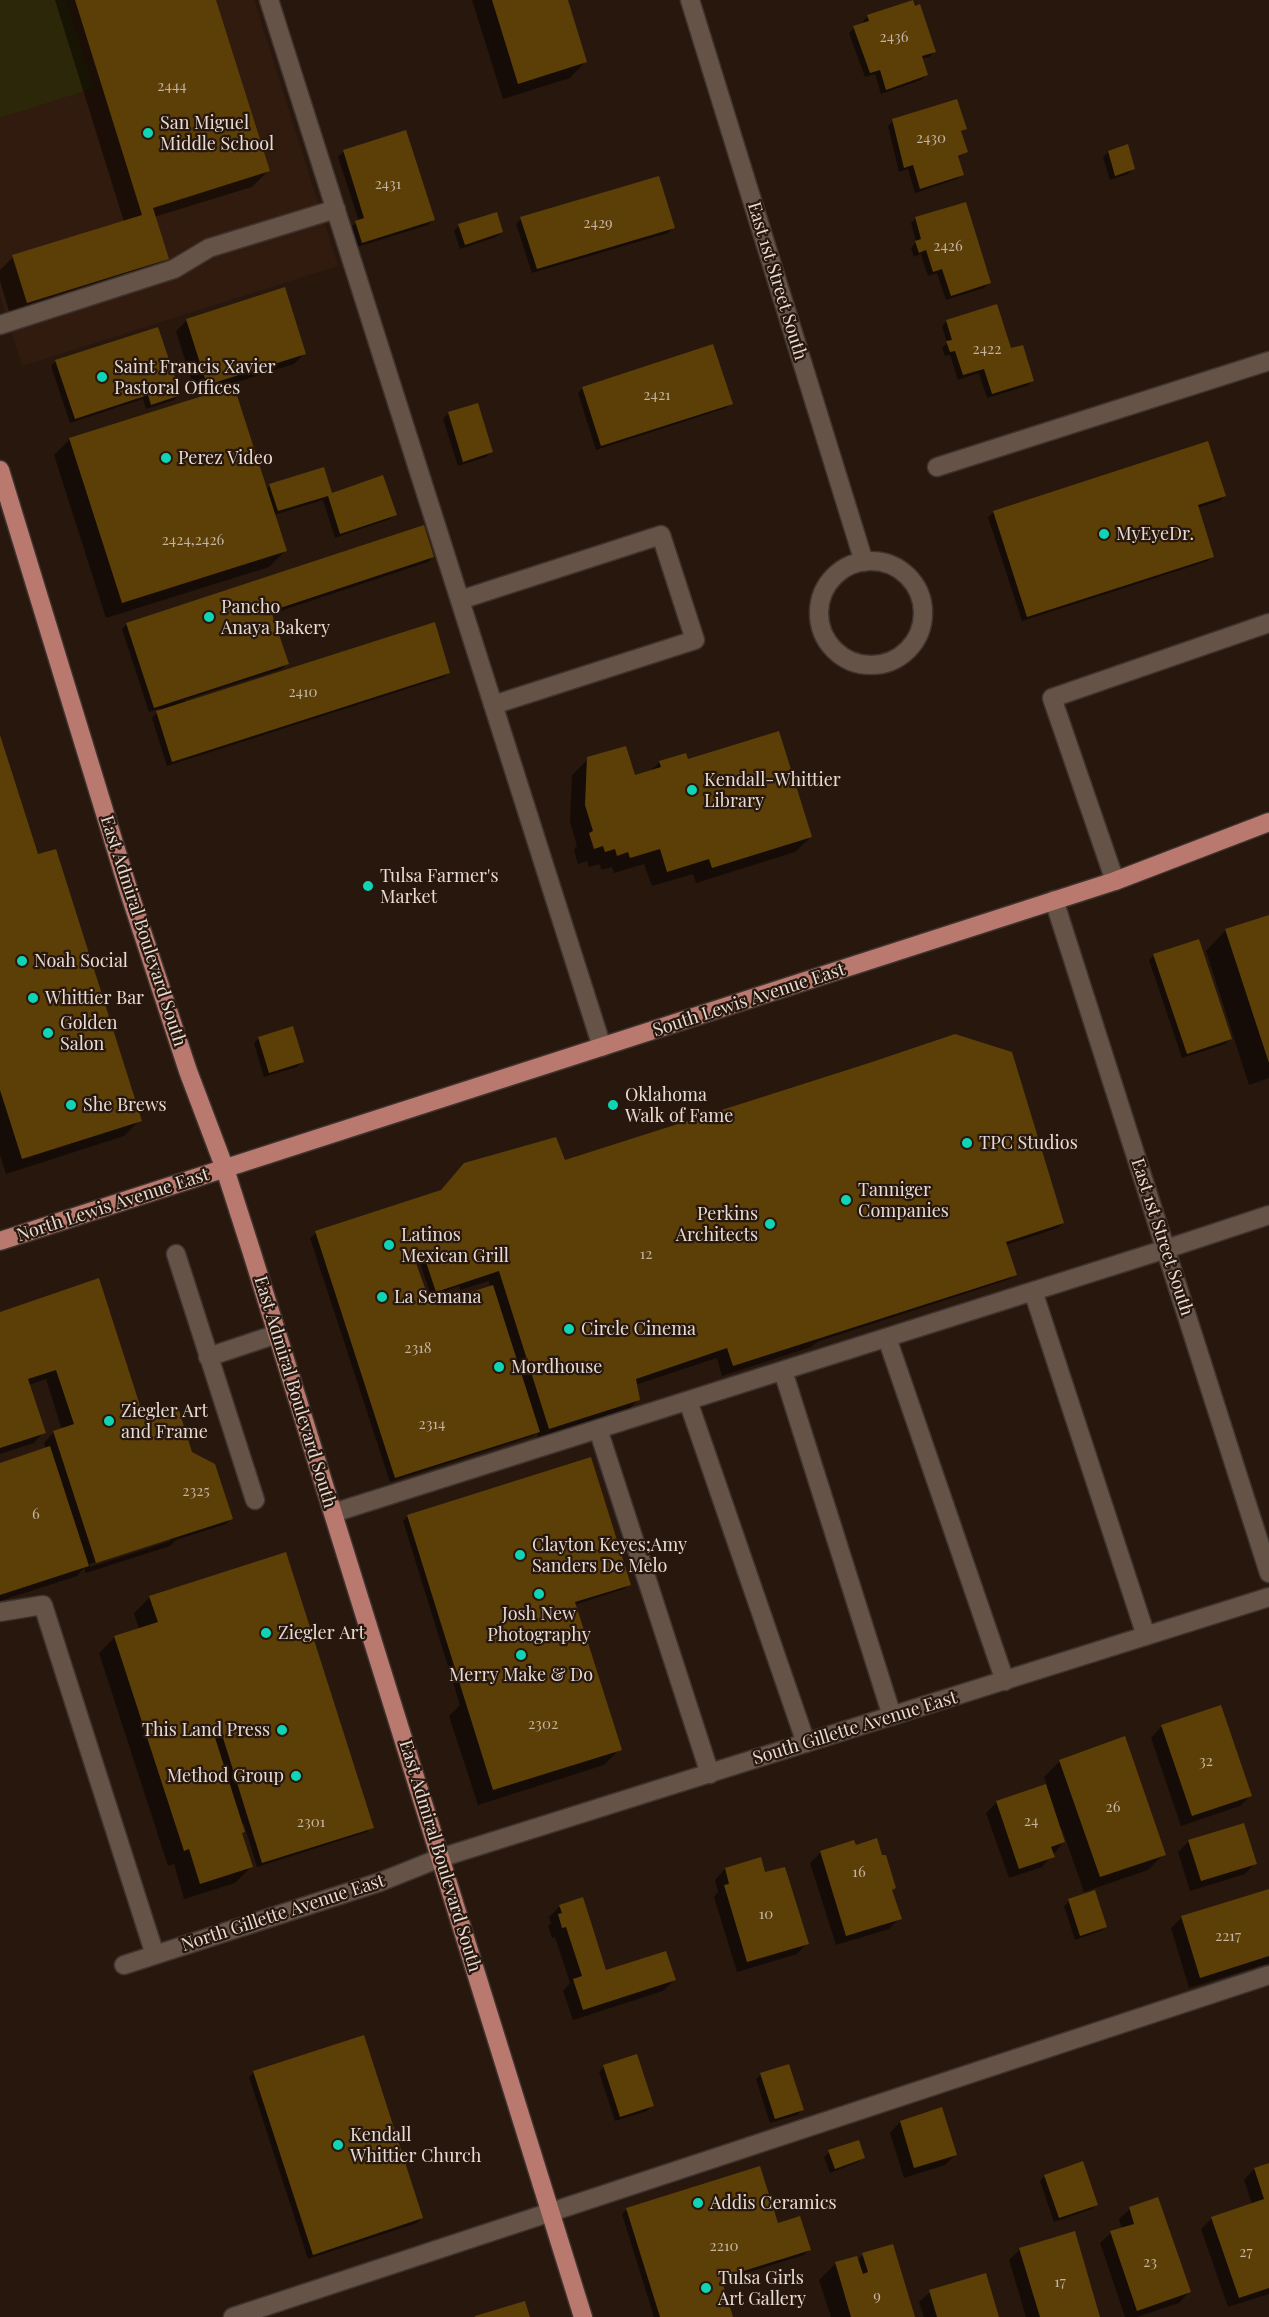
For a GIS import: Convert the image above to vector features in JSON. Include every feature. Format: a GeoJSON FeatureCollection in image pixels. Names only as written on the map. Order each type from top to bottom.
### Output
{"type":"FeatureCollection","features":[{"type":"Feature","properties":{"kind":"main road","name":"East Admiral Boulevard South"},"geometry":{"type":"LineString","coordinates":[[0,470],[129,892],[188,1071],[225,1169],[583,2317]]}},
{"type":"Feature","properties":{"kind":"main road","name":"South Lewis Avenue East"},"geometry":{"type":"LineString","coordinates":[[225,1169],[1114,881],[1269,822]]}},
{"type":"Feature","properties":{"kind":"main road","name":"North Lewis Avenue East"},"geometry":{"type":"LineString","coordinates":[[0,1241],[225,1169]]}},
{"type":"Feature","properties":{"kind":"street"},"geometry":{"type":"LineString","coordinates":[[269,0],[602,1047]]}},
{"type":"Feature","properties":{"kind":"street","name":"East 1st Street South"},"geometry":{"type":"LineString","coordinates":[[690,0],[864,562]]}},
{"type":"Feature","properties":{"kind":"street"},"geometry":{"type":"LineString","coordinates":[[0,325],[174,269],[209,248],[336,209]]}},
{"type":"Feature","properties":{"kind":"street"},"geometry":{"type":"LineString","coordinates":[[937,467],[1269,361]]}},
{"type":"Feature","properties":{"kind":"street"},"geometry":{"type":"LineString","coordinates":[[460,600],[661,535],[694,640],[493,705]]}},
{"type":"Feature","properties":{"kind":"street"},"geometry":{"type":"LineString","coordinates":[[864,562],[877,562],[898,569],[913,582],[921,599],[923,619],[918,638],[906,653],[885,663],[860,664],[842,656],[827,639],[820,621],[821,601],[831,581],[846,568],[864,562]]}},
{"type":"Feature","properties":{"kind":"street"},"geometry":{"type":"LineString","coordinates":[[1114,881],[1052,698],[1269,623]]}},
{"type":"Feature","properties":{"kind":"street","name":"East 1st Street South"},"geometry":{"type":"LineString","coordinates":[[1054,900],[1269,1573]]}},
{"type":"Feature","properties":{"kind":"street"},"geometry":{"type":"LineString","coordinates":[[333,1513],[1269,1215]]}},
{"type":"Feature","properties":{"kind":"street"},"geometry":{"type":"LineString","coordinates":[[176,1254],[255,1500]]}},
{"type":"Feature","properties":{"kind":"street"},"geometry":{"type":"LineString","coordinates":[[1034,1291],[1146,1636]]}},
{"type":"Feature","properties":{"kind":"street"},"geometry":{"type":"LineString","coordinates":[[208,1357],[277,1334]]}},
{"type":"Feature","properties":{"kind":"street"},"geometry":{"type":"LineString","coordinates":[[887,1338],[1005,1681]]}},
{"type":"Feature","properties":{"kind":"street"},"geometry":{"type":"LineString","coordinates":[[783,1371],[892,1716]]}},
{"type":"Feature","properties":{"kind":"street"},"geometry":{"type":"LineString","coordinates":[[688,1401],[806,1743]]}},
{"type":"Feature","properties":{"kind":"street"},"geometry":{"type":"LineString","coordinates":[[598,1429],[710,1774]]}},
{"type":"Feature","properties":{"kind":"street","name":"South Gillette Avenue East"},"geometry":{"type":"LineString","coordinates":[[440,1858],[1269,1597]]}},
{"type":"Feature","properties":{"kind":"street"},"geometry":{"type":"LineString","coordinates":[[0,1612],[43,1605],[155,1955]]}},
{"type":"Feature","properties":{"kind":"street","name":"North Gillette Avenue East"},"geometry":{"type":"LineString","coordinates":[[124,1965],[380,1882],[440,1858]]}},
{"type":"Feature","properties":{"kind":"street"},"geometry":{"type":"LineString","coordinates":[[233,2317],[551,2214],[1269,1975]]}},
{"type":"Feature","properties":{"kind":"shaded area","name":"San Miguel Middle School"},"geometry":{"type":"Polygon","coordinates":[[[0,0],[254,0],[338,266],[22,366],[0,295],[0,0]]]}},
{"type":"Feature","properties":{"kind":"shaded area"},"geometry":{"type":"Polygon","coordinates":[[[0,0],[66,0],[94,88],[0,118],[0,0]]]}},
{"type":"Feature","properties":{"kind":"building"},"geometry":{"type":"Polygon","coordinates":[[[75,0],[216,0],[270,171],[153,208],[169,259],[27,303],[12,255],[142,215],[75,0]]]}},
{"type":"Feature","properties":{"kind":"building"},"geometry":{"type":"Polygon","coordinates":[[[492,0],[568,0],[587,62],[518,84],[492,0]]]}},
{"type":"Feature","properties":{"kind":"building"},"geometry":{"type":"Polygon","coordinates":[[[913,0],[915,6],[920,4],[936,52],[922,56],[928,75],[886,90],[880,70],[870,73],[853,26],[869,21],[867,15],[913,0]]]}},
{"type":"Feature","properties":{"kind":"building"},"geometry":{"type":"Polygon","coordinates":[[[957,99],[967,129],[961,131],[968,152],[958,156],[964,175],[920,189],[913,165],[904,168],[892,119],[957,99]]]}},
{"type":"Feature","properties":{"kind":"building"},"geometry":{"type":"Polygon","coordinates":[[[406,130],[435,220],[362,243],[355,221],[364,218],[343,150],[406,130]]]}},
{"type":"Feature","properties":{"kind":"building"},"geometry":{"type":"Polygon","coordinates":[[[1128,144],[1135,169],[1115,176],[1108,151],[1128,144]]]}},
{"type":"Feature","properties":{"kind":"building"},"geometry":{"type":"Polygon","coordinates":[[[659,176],[675,228],[537,269],[520,217],[659,176]]]}},
{"type":"Feature","properties":{"kind":"building"},"geometry":{"type":"Polygon","coordinates":[[[966,202],[991,283],[951,296],[942,269],[933,272],[926,250],[919,253],[915,241],[921,239],[915,217],[966,202]]]}},
{"type":"Feature","properties":{"kind":"building"},"geometry":{"type":"Polygon","coordinates":[[[497,212],[503,232],[465,245],[458,224],[497,212]]]}},
{"type":"Feature","properties":{"kind":"building"},"geometry":{"type":"Polygon","coordinates":[[[285,287],[306,354],[207,385],[186,319],[285,287]]]}},
{"type":"Feature","properties":{"kind":"building"},"geometry":{"type":"Polygon","coordinates":[[[997,304],[1011,348],[1023,345],[1034,381],[992,394],[984,369],[963,375],[955,351],[950,352],[946,341],[952,340],[946,320],[997,304]]]}},
{"type":"Feature","properties":{"kind":"building"},"geometry":{"type":"Polygon","coordinates":[[[158,327],[181,395],[151,405],[148,395],[75,419],[55,360],[158,327]]]}},
{"type":"Feature","properties":{"kind":"building"},"geometry":{"type":"Polygon","coordinates":[[[713,344],[733,404],[601,446],[582,387],[713,344]]]}},
{"type":"Feature","properties":{"kind":"building"},"geometry":{"type":"Polygon","coordinates":[[[234,386],[287,551],[122,603],[69,438],[234,386]]]}},
{"type":"Feature","properties":{"kind":"building"},"geometry":{"type":"Polygon","coordinates":[[[478,403],[493,452],[463,462],[448,412],[478,403]]]}},
{"type":"Feature","properties":{"kind":"building","name":"MyEyeDr."},"geometry":{"type":"Polygon","coordinates":[[[1208,441],[1226,496],[1198,505],[1214,557],[1027,617],[993,511],[1208,441]]]}},
{"type":"Feature","properties":{"kind":"building"},"geometry":{"type":"Polygon","coordinates":[[[324,467],[332,493],[383,475],[397,515],[340,534],[328,496],[278,511],[269,484],[324,467]]]}},
{"type":"Feature","properties":{"kind":"building","name":"Pancho Anaya Bakery"},"geometry":{"type":"Polygon","coordinates":[[[424,525],[434,557],[271,611],[289,664],[154,708],[126,623],[424,525]]]}},
{"type":"Feature","properties":{"kind":"building"},"geometry":{"type":"Polygon","coordinates":[[[435,622],[450,673],[172,762],[156,711],[435,622]]]}},
{"type":"Feature","properties":{"kind":"building","name":"Kendall-Whittier Library"},"geometry":{"type":"Polygon","coordinates":[[[779,731],[812,837],[712,868],[709,859],[667,872],[660,849],[630,858],[628,852],[617,856],[615,849],[605,852],[603,846],[594,849],[589,833],[593,831],[585,805],[587,757],[626,746],[635,775],[661,767],[659,761],[686,753],[688,759],[779,731]]]}},
{"type":"Feature","properties":{"kind":"building"},"geometry":{"type":"Polygon","coordinates":[[[0,735],[38,854],[56,849],[142,1121],[22,1159],[0,1090],[0,735]]]}},
{"type":"Feature","properties":{"kind":"building"},"geometry":{"type":"Polygon","coordinates":[[[1269,915],[1269,1063],[1225,929],[1269,915]]]}},
{"type":"Feature","properties":{"kind":"building"},"geometry":{"type":"Polygon","coordinates":[[[1199,939],[1232,1039],[1187,1054],[1153,954],[1199,939]]]}},
{"type":"Feature","properties":{"kind":"building"},"geometry":{"type":"Polygon","coordinates":[[[293,1026],[304,1062],[269,1073],[258,1037],[293,1026]]]}},
{"type":"Feature","properties":{"kind":"building"},"geometry":{"type":"Polygon","coordinates":[[[955,1034],[1012,1052],[1064,1223],[1006,1242],[1017,1275],[733,1366],[727,1348],[636,1379],[640,1400],[549,1429],[499,1271],[436,1292],[425,1259],[416,1263],[431,1305],[493,1285],[540,1432],[395,1478],[315,1231],[441,1190],[464,1163],[556,1137],[565,1160],[955,1034]]]}},
{"type":"Feature","properties":{"kind":"building","name":"Ziegler Art and Frame"},"geometry":{"type":"Polygon","coordinates":[[[99,1278],[144,1418],[178,1407],[192,1452],[215,1464],[233,1519],[96,1563],[53,1431],[74,1424],[56,1370],[28,1379],[46,1433],[0,1448],[0,1312],[99,1278]]]}},
{"type":"Feature","properties":{"kind":"building"},"geometry":{"type":"Polygon","coordinates":[[[50,1446],[89,1566],[0,1595],[0,1463],[50,1446]]]}},
{"type":"Feature","properties":{"kind":"building"},"geometry":{"type":"Polygon","coordinates":[[[591,1457],[631,1585],[575,1602],[622,1750],[493,1790],[407,1515],[591,1457]]]}},
{"type":"Feature","properties":{"kind":"building"},"geometry":{"type":"Polygon","coordinates":[[[286,1552],[374,1828],[262,1863],[219,1725],[212,1728],[245,1832],[242,1833],[253,1867],[200,1884],[189,1849],[184,1851],[114,1636],[158,1622],[149,1596],[286,1552]]]}},
{"type":"Feature","properties":{"kind":"building"},"geometry":{"type":"Polygon","coordinates":[[[1221,1705],[1252,1796],[1192,1816],[1161,1725],[1221,1705]]]}},
{"type":"Feature","properties":{"kind":"building"},"geometry":{"type":"Polygon","coordinates":[[[1125,1736],[1166,1855],[1100,1877],[1059,1760],[1125,1736]]]}},
{"type":"Feature","properties":{"kind":"building"},"geometry":{"type":"Polygon","coordinates":[[[1046,1784],[1065,1842],[1051,1847],[1055,1857],[1019,1869],[996,1801],[1046,1784]]]}},
{"type":"Feature","properties":{"kind":"building"},"geometry":{"type":"Polygon","coordinates":[[[1244,1823],[1257,1864],[1201,1881],[1188,1840],[1244,1823]]]}},
{"type":"Feature","properties":{"kind":"building"},"geometry":{"type":"Polygon","coordinates":[[[877,1838],[882,1855],[886,1855],[896,1888],[892,1890],[902,1919],[846,1936],[820,1851],[854,1840],[856,1845],[877,1838]]]}},
{"type":"Feature","properties":{"kind":"building"},"geometry":{"type":"Polygon","coordinates":[[[761,1857],[765,1872],[785,1867],[809,1944],[747,1962],[724,1885],[729,1884],[725,1868],[761,1857]]]}},
{"type":"Feature","properties":{"kind":"building"},"geometry":{"type":"Polygon","coordinates":[[[1269,1889],[1269,1956],[1200,1978],[1181,1916],[1269,1889]]]}},
{"type":"Feature","properties":{"kind":"building"},"geometry":{"type":"Polygon","coordinates":[[[1095,1890],[1107,1927],[1080,1936],[1068,1899],[1095,1890]]]}},
{"type":"Feature","properties":{"kind":"building"},"geometry":{"type":"Polygon","coordinates":[[[583,1897],[606,1970],[666,1951],[676,1980],[583,2010],[573,1979],[582,1976],[566,1927],[562,1928],[558,1914],[562,1913],[559,1905],[583,1897]]]}},
{"type":"Feature","properties":{"kind":"building","name":"Kendall Whittier Church"},"geometry":{"type":"Polygon","coordinates":[[[364,2035],[423,2218],[313,2255],[253,2071],[364,2035]]]}},
{"type":"Feature","properties":{"kind":"building"},"geometry":{"type":"Polygon","coordinates":[[[637,2054],[654,2106],[620,2117],[603,2065],[637,2054]]]}},
{"type":"Feature","properties":{"kind":"building"},"geometry":{"type":"Polygon","coordinates":[[[789,2064],[804,2110],[775,2119],[760,2073],[789,2064]]]}},
{"type":"Feature","properties":{"kind":"building"},"geometry":{"type":"Polygon","coordinates":[[[942,2107],[957,2155],[914,2168],[900,2121],[942,2107]]]}},
{"type":"Feature","properties":{"kind":"building"},"geometry":{"type":"Polygon","coordinates":[[[859,2140],[865,2158],[835,2169],[828,2150],[859,2140]]]}},
{"type":"Feature","properties":{"kind":"building"},"geometry":{"type":"Polygon","coordinates":[[[1083,2161],[1098,2205],[1059,2218],[1044,2175],[1083,2161]]]}},
{"type":"Feature","properties":{"kind":"building"},"geometry":{"type":"Polygon","coordinates":[[[1269,2163],[1269,2288],[1239,2298],[1211,2217],[1264,2199],[1254,2168],[1269,2163]]]}},
{"type":"Feature","properties":{"kind":"building"},"geometry":{"type":"Polygon","coordinates":[[[760,2166],[778,2223],[800,2216],[811,2250],[721,2278],[733,2317],[660,2317],[626,2208],[760,2166]]]}},
{"type":"Feature","properties":{"kind":"building"},"geometry":{"type":"Polygon","coordinates":[[[1158,2197],[1191,2292],[1137,2311],[1110,2231],[1134,2224],[1129,2207],[1158,2197]]]}},
{"type":"Feature","properties":{"kind":"building"},"geometry":{"type":"Polygon","coordinates":[[[1075,2231],[1100,2317],[1040,2317],[1019,2248],[1075,2231]]]}},
{"type":"Feature","properties":{"kind":"building"},"geometry":{"type":"Polygon","coordinates":[[[893,2244],[915,2317],[851,2317],[835,2262],[857,2256],[863,2274],[868,2272],[862,2253],[893,2244]]]}},
{"type":"Feature","properties":{"kind":"building"},"geometry":{"type":"Polygon","coordinates":[[[986,2273],[999,2317],[937,2317],[929,2290],[986,2273]]]}},
{"type":"Feature","properties":{"kind":"building"},"geometry":{"type":"Polygon","coordinates":[[[525,2301],[530,2317],[475,2317],[475,2316],[525,2301]]]}},
{"type":"Feature","properties":{"kind":"place","name":"San Miguel Middle School"},"geometry":{"type":"Point","coordinates":[148,133]}},
{"type":"Feature","properties":{"kind":"place","name":"Saint Francis Xavier Pastoral Offices"},"geometry":{"type":"Point","coordinates":[102,377]}},
{"type":"Feature","properties":{"kind":"place","name":"Perez Video"},"geometry":{"type":"Point","coordinates":[166,458]}},
{"type":"Feature","properties":{"kind":"place","name":"MyEyeDr."},"geometry":{"type":"Point","coordinates":[1104,534]}},
{"type":"Feature","properties":{"kind":"place","name":"Pancho Anaya Bakery"},"geometry":{"type":"Point","coordinates":[209,617]}},
{"type":"Feature","properties":{"kind":"place","name":"Kendall-Whittier Library"},"geometry":{"type":"Point","coordinates":[692,790]}},
{"type":"Feature","properties":{"kind":"place","name":"Tulsa Farmer's Market"},"geometry":{"type":"Point","coordinates":[368,886]}},
{"type":"Feature","properties":{"kind":"place","name":"Noah Social"},"geometry":{"type":"Point","coordinates":[22,961]}},
{"type":"Feature","properties":{"kind":"place","name":"Whittier Bar"},"geometry":{"type":"Point","coordinates":[33,998]}},
{"type":"Feature","properties":{"kind":"place","name":"Golden Salon"},"geometry":{"type":"Point","coordinates":[48,1033]}},
{"type":"Feature","properties":{"kind":"place","name":"She Brews"},"geometry":{"type":"Point","coordinates":[71,1105]}},
{"type":"Feature","properties":{"kind":"place","name":"Oklahoma Walk of Fame"},"geometry":{"type":"Point","coordinates":[613,1105]}},
{"type":"Feature","properties":{"kind":"place","name":"TPC Studios"},"geometry":{"type":"Point","coordinates":[967,1143]}},
{"type":"Feature","properties":{"kind":"place","name":"Tanniger Companies"},"geometry":{"type":"Point","coordinates":[846,1200]}},
{"type":"Feature","properties":{"kind":"place","name":"Perkins Architects"},"geometry":{"type":"Point","coordinates":[770,1224]}},
{"type":"Feature","properties":{"kind":"place","name":"Latinos Mexican Grill"},"geometry":{"type":"Point","coordinates":[389,1245]}},
{"type":"Feature","properties":{"kind":"place","name":"La Semana"},"geometry":{"type":"Point","coordinates":[382,1297]}},
{"type":"Feature","properties":{"kind":"place","name":"Circle Cinema"},"geometry":{"type":"Point","coordinates":[569,1329]}},
{"type":"Feature","properties":{"kind":"place","name":"Mordhouse"},"geometry":{"type":"Point","coordinates":[499,1367]}},
{"type":"Feature","properties":{"kind":"place","name":"Ziegler Art and Frame"},"geometry":{"type":"Point","coordinates":[109,1421]}},
{"type":"Feature","properties":{"kind":"place","name":"Clayton Keyes;Amy Sanders De Melo"},"geometry":{"type":"Point","coordinates":[520,1555]}},
{"type":"Feature","properties":{"kind":"place","name":"Josh New Photography"},"geometry":{"type":"Point","coordinates":[539,1594]}},
{"type":"Feature","properties":{"kind":"place","name":"Ziegler Art"},"geometry":{"type":"Point","coordinates":[266,1633]}},
{"type":"Feature","properties":{"kind":"place","name":"Merry Make & Do"},"geometry":{"type":"Point","coordinates":[521,1655]}},
{"type":"Feature","properties":{"kind":"place","name":"This Land Press"},"geometry":{"type":"Point","coordinates":[282,1730]}},
{"type":"Feature","properties":{"kind":"place","name":"Method Group"},"geometry":{"type":"Point","coordinates":[296,1776]}},
{"type":"Feature","properties":{"kind":"place","name":"Kendall Whittier Church"},"geometry":{"type":"Point","coordinates":[338,2145]}},
{"type":"Feature","properties":{"kind":"place","name":"Addis Ceramics"},"geometry":{"type":"Point","coordinates":[698,2203]}},
{"type":"Feature","properties":{"kind":"place","name":"Tulsa Girls Art Gallery"},"geometry":{"type":"Point","coordinates":[706,2288]}}]}
